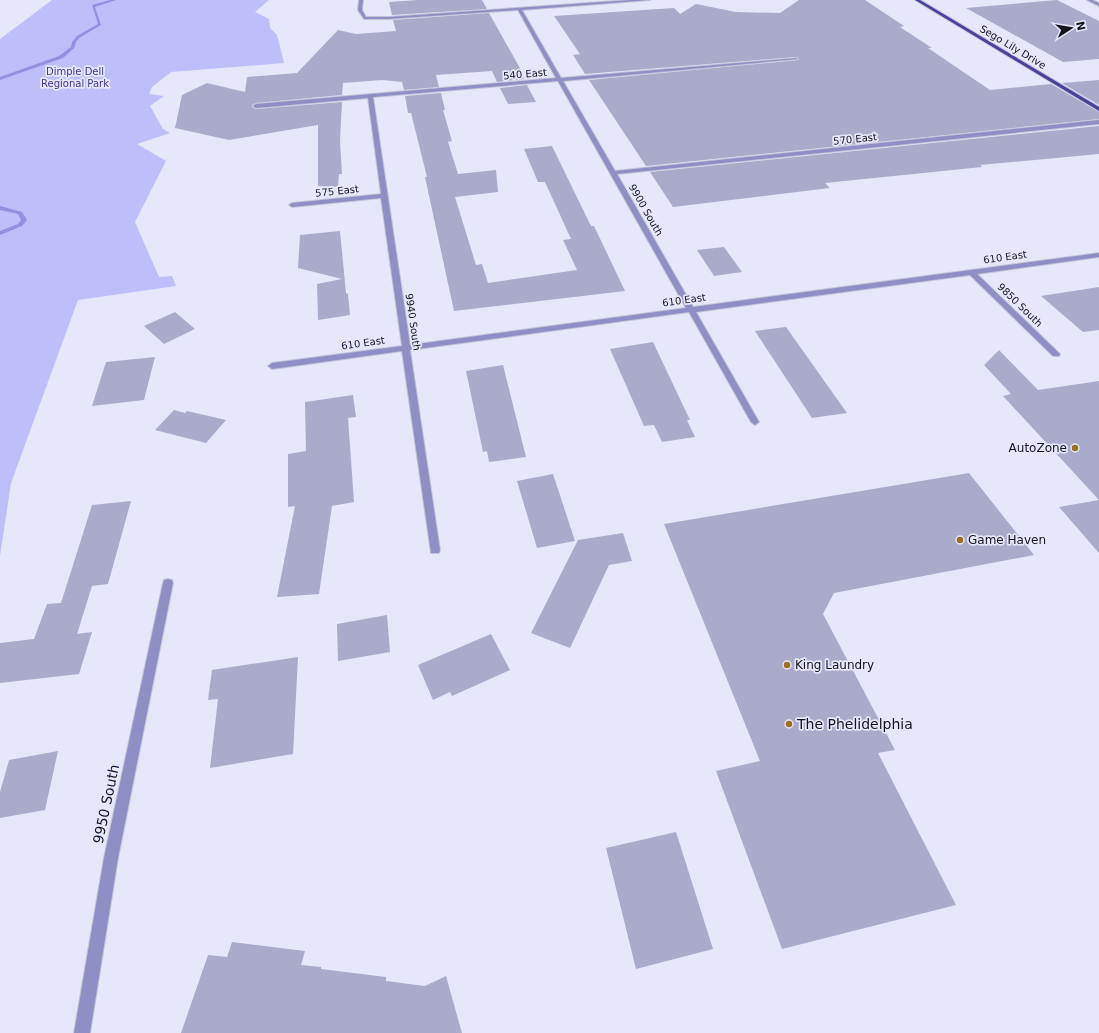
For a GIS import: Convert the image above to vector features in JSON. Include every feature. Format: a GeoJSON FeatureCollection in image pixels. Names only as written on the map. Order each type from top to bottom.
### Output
{"type":"FeatureCollection","features":[{"type":"Feature","properties":{"kind":"main road","name":"Sego Lily Drive"},"geometry":{"type":"LineString","coordinates":[[917,0],[1099,109]]}},
{"type":"Feature","properties":{"kind":"street"},"geometry":{"type":"LineString","coordinates":[[361,0],[360,10],[364,18],[388,18],[648,0]]}},
{"type":"Feature","properties":{"kind":"street"},"geometry":{"type":"LineString","coordinates":[[1089,0],[1099,5]]}},
{"type":"Feature","properties":{"kind":"street","name":"9900 South"},"geometry":{"type":"LineString","coordinates":[[520,9],[755,422]]}},
{"type":"Feature","properties":{"kind":"street","name":"540 East"},"geometry":{"type":"LineString","coordinates":[[256,106],[796,59]]}},
{"type":"Feature","properties":{"kind":"street","name":"9940 South"},"geometry":{"type":"LineString","coordinates":[[370,96],[435,550]]}},
{"type":"Feature","properties":{"kind":"street","name":"570 East"},"geometry":{"type":"LineString","coordinates":[[613,173],[1099,122]]}},
{"type":"Feature","properties":{"kind":"street","name":"575 East"},"geometry":{"type":"LineString","coordinates":[[292,205],[385,196]]}},
{"type":"Feature","properties":{"kind":"street","name":"610 East"},"geometry":{"type":"LineString","coordinates":[[272,366],[1099,255]]}},
{"type":"Feature","properties":{"kind":"street","name":"9850 South"},"geometry":{"type":"LineString","coordinates":[[971,272],[1056,354]]}},
{"type":"Feature","properties":{"kind":"street","name":"9950 South"},"geometry":{"type":"LineString","coordinates":[[82,1033],[111,858],[168,583]]}},
{"type":"Feature","properties":{"kind":"green space","name":"Dimple Dell Regional Park"},"geometry":{"type":"Polygon","coordinates":[[[52,0],[269,0],[255,12],[269,19],[270,28],[277,35],[284,63],[171,72],[152,87],[149,94],[164,96],[150,106],[163,129],[170,133],[137,144],[166,161],[135,222],[159,277],[172,276],[176,286],[78,300],[11,483],[0,556],[0,39],[52,0]]]}},
{"type":"Feature","properties":{"kind":"building"},"geometry":{"type":"Polygon","coordinates":[[[418,0],[482,0],[487,9],[392,15],[389,2],[418,0]]]}},
{"type":"Feature","properties":{"kind":"building"},"geometry":{"type":"Polygon","coordinates":[[[799,0],[865,0],[904,26],[900,27],[932,48],[928,48],[990,90],[1051,84],[1099,112],[1099,119],[646,166],[589,80],[799,59],[796,57],[585,74],[573,55],[580,54],[554,16],[674,8],[680,14],[696,4],[736,12],[780,13],[799,0]]]}},
{"type":"Feature","properties":{"kind":"building"},"geometry":{"type":"Polygon","coordinates":[[[1057,0],[1099,21],[1099,59],[1063,62],[966,8],[1057,0]]]}},
{"type":"Feature","properties":{"kind":"building"},"geometry":{"type":"Polygon","coordinates":[[[489,13],[521,70],[519,70],[524,79],[497,82],[492,71],[436,75],[439,87],[404,90],[402,82],[382,80],[343,83],[342,95],[256,103],[252,105],[252,107],[256,109],[342,102],[340,141],[342,174],[339,174],[338,187],[318,186],[318,125],[229,140],[175,128],[182,95],[207,83],[245,92],[247,77],[297,73],[338,30],[356,34],[396,31],[393,20],[489,13]]]}},
{"type":"Feature","properties":{"kind":"building"},"geometry":{"type":"Polygon","coordinates":[[[1099,80],[1099,105],[1062,83],[1099,80]]]}},
{"type":"Feature","properties":{"kind":"building"},"geometry":{"type":"Polygon","coordinates":[[[527,85],[536,102],[508,104],[500,88],[527,85]]]}},
{"type":"Feature","properties":{"kind":"building"},"geometry":{"type":"Polygon","coordinates":[[[441,93],[445,110],[443,110],[452,141],[448,142],[458,174],[496,170],[498,192],[455,197],[476,265],[482,264],[488,283],[577,270],[563,240],[571,239],[545,182],[538,182],[524,149],[552,146],[591,226],[594,226],[625,291],[454,311],[425,177],[427,177],[411,113],[408,113],[405,96],[441,93]]]}},
{"type":"Feature","properties":{"kind":"building"},"geometry":{"type":"Polygon","coordinates":[[[1099,126],[1099,154],[980,165],[982,167],[825,183],[830,188],[673,207],[650,172],[1099,126]]]}},
{"type":"Feature","properties":{"kind":"building"},"geometry":{"type":"Polygon","coordinates":[[[340,231],[346,293],[348,294],[350,315],[318,320],[317,284],[342,279],[298,268],[300,235],[340,231]]]}},
{"type":"Feature","properties":{"kind":"building"},"geometry":{"type":"Polygon","coordinates":[[[724,247],[742,272],[714,276],[697,250],[724,247]]]}},
{"type":"Feature","properties":{"kind":"building"},"geometry":{"type":"Polygon","coordinates":[[[1099,287],[1099,330],[1083,332],[1041,296],[1099,287]]]}},
{"type":"Feature","properties":{"kind":"building"},"geometry":{"type":"Polygon","coordinates":[[[175,312],[195,329],[164,344],[144,326],[175,312]]]}},
{"type":"Feature","properties":{"kind":"building"},"geometry":{"type":"Polygon","coordinates":[[[786,327],[847,413],[812,418],[755,331],[786,327]]]}},
{"type":"Feature","properties":{"kind":"building"},"geometry":{"type":"Polygon","coordinates":[[[653,342],[690,420],[687,420],[695,437],[662,442],[654,425],[644,426],[610,349],[653,342]]]}},
{"type":"Feature","properties":{"kind":"building","name":"AutoZone"},"geometry":{"type":"Polygon","coordinates":[[[999,350],[1038,390],[1099,381],[1099,500],[1003,396],[1011,394],[984,365],[999,350]]]}},
{"type":"Feature","properties":{"kind":"building"},"geometry":{"type":"Polygon","coordinates":[[[155,357],[144,400],[92,406],[106,362],[155,357]]]}},
{"type":"Feature","properties":{"kind":"building"},"geometry":{"type":"Polygon","coordinates":[[[503,365],[526,457],[489,462],[487,451],[483,452],[466,371],[503,365]]]}},
{"type":"Feature","properties":{"kind":"building"},"geometry":{"type":"Polygon","coordinates":[[[353,395],[356,417],[348,418],[354,502],[332,506],[319,594],[277,597],[295,506],[288,507],[288,454],[306,451],[305,402],[353,395]]]}},
{"type":"Feature","properties":{"kind":"building"},"geometry":{"type":"Polygon","coordinates":[[[174,410],[185,413],[187,411],[226,420],[206,443],[155,430],[174,410]]]}},
{"type":"Feature","properties":{"kind":"building"},"geometry":{"type":"Polygon","coordinates":[[[969,473],[1034,555],[834,593],[823,614],[895,750],[878,753],[956,905],[782,949],[716,771],[760,761],[664,524],[969,473]]]}},
{"type":"Feature","properties":{"kind":"building"},"geometry":{"type":"Polygon","coordinates":[[[553,474],[575,541],[537,548],[517,481],[553,474]]]}},
{"type":"Feature","properties":{"kind":"building"},"geometry":{"type":"Polygon","coordinates":[[[1099,500],[1099,553],[1059,507],[1099,500]]]}},
{"type":"Feature","properties":{"kind":"building"},"geometry":{"type":"Polygon","coordinates":[[[131,501],[108,584],[92,586],[77,634],[92,632],[79,674],[0,683],[0,643],[34,639],[47,604],[61,603],[92,505],[131,501]]]}},
{"type":"Feature","properties":{"kind":"building"},"geometry":{"type":"Polygon","coordinates":[[[623,533],[632,561],[609,565],[570,648],[531,633],[578,540],[623,533]]]}},
{"type":"Feature","properties":{"kind":"building"},"geometry":{"type":"Polygon","coordinates":[[[387,615],[390,652],[338,661],[337,624],[387,615]]]}},
{"type":"Feature","properties":{"kind":"building"},"geometry":{"type":"Polygon","coordinates":[[[491,634],[510,670],[452,696],[450,692],[433,700],[418,665],[491,634]]]}},
{"type":"Feature","properties":{"kind":"building"},"geometry":{"type":"Polygon","coordinates":[[[298,657],[293,754],[210,768],[218,699],[208,700],[212,670],[298,657]]]}},
{"type":"Feature","properties":{"kind":"building"},"geometry":{"type":"Polygon","coordinates":[[[58,751],[45,810],[0,818],[0,792],[9,760],[58,751]]]}},
{"type":"Feature","properties":{"kind":"building"},"geometry":{"type":"Polygon","coordinates":[[[676,832],[713,949],[636,969],[606,848],[676,832]]]}},
{"type":"Feature","properties":{"kind":"building"},"geometry":{"type":"Polygon","coordinates":[[[232,942],[305,951],[301,965],[386,977],[386,981],[425,986],[446,976],[462,1033],[181,1033],[208,955],[227,957],[232,942]]]}},
{"type":"Feature","properties":{"kind":"waterway"},"geometry":{"type":"LineString","coordinates":[[0,79],[61,57],[73,47],[74,42],[78,37],[100,24],[93,6],[114,0]]}},
{"type":"Feature","properties":{"kind":"waterway"},"geometry":{"type":"LineString","coordinates":[[0,208],[20,213],[24,220],[20,225],[0,233]]}},
{"type":"Feature","properties":{"kind":"place","name":"AutoZone"},"geometry":{"type":"Point","coordinates":[1075,448]}},
{"type":"Feature","properties":{"kind":"place","name":"Game Haven"},"geometry":{"type":"Point","coordinates":[960,540]}},
{"type":"Feature","properties":{"kind":"place","name":"King Laundry"},"geometry":{"type":"Point","coordinates":[787,665]}},
{"type":"Feature","properties":{"kind":"place","name":"The Phelidelphia"},"geometry":{"type":"Point","coordinates":[789,724]}}]}
